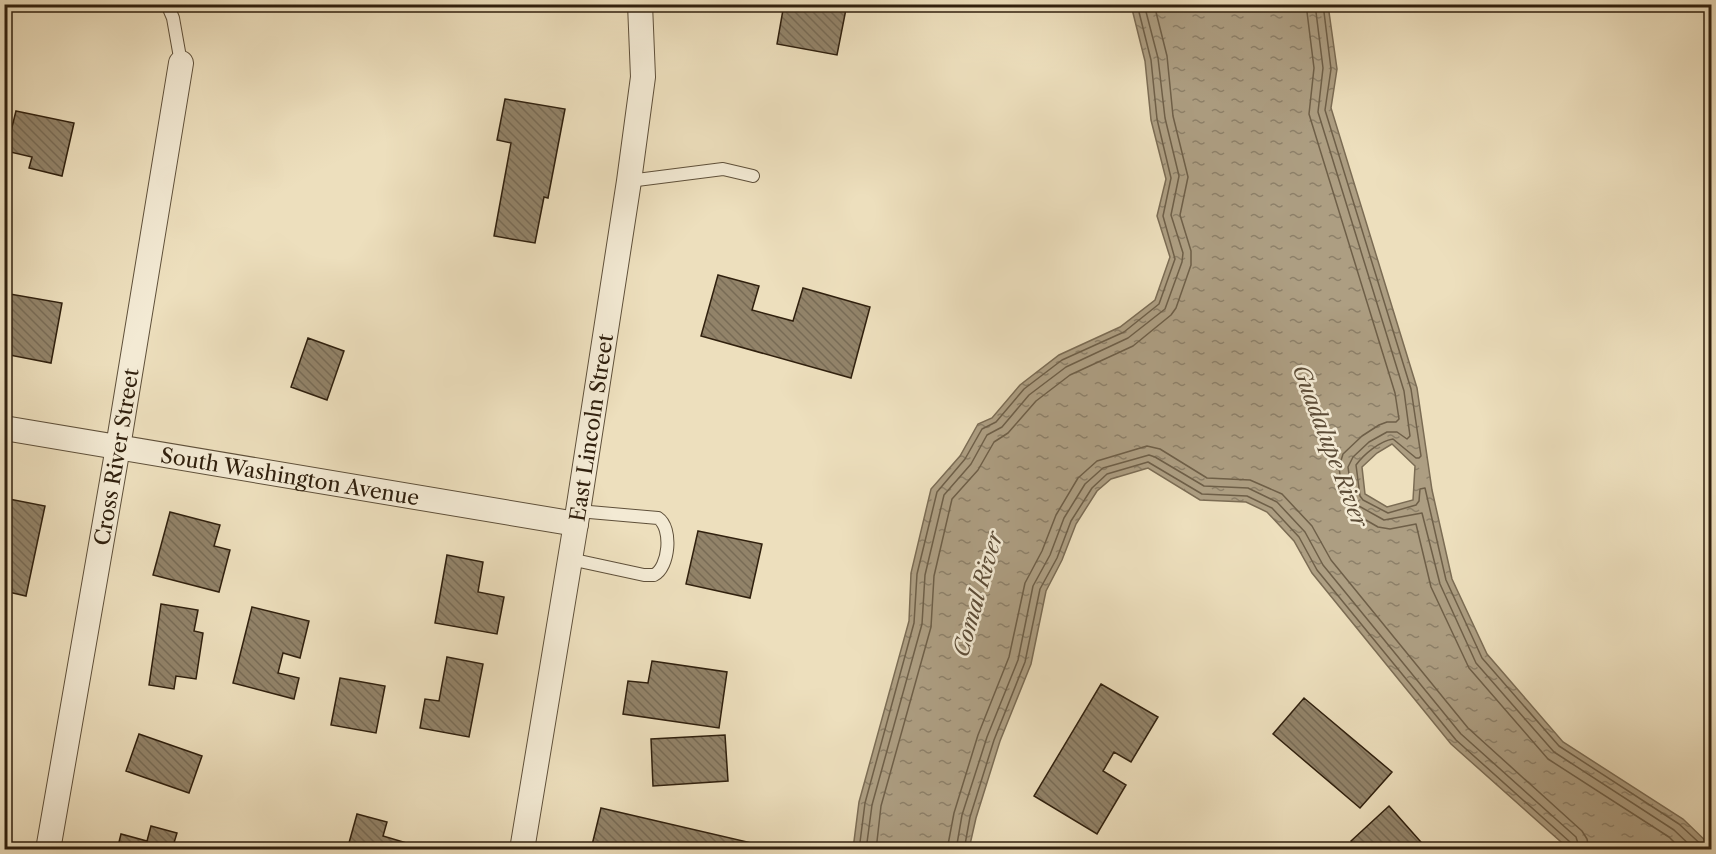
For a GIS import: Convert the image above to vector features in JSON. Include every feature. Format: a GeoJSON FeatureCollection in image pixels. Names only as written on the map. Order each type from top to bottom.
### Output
{"type":"FeatureCollection","features":[{"type":"Feature","properties":{"kind":"street","name":"East Lincoln Street"},"geometry":{"type":"LineString","coordinates":[[522,849],[629,181],[643,77],[640,4]]}},
{"type":"Feature","properties":{"kind":"street","name":"Cross River Street"},"geometry":{"type":"LineString","coordinates":[[48,849],[118,447],[181,63]]}},
{"type":"Feature","properties":{"kind":"street","name":"South Washington Avenue"},"geometry":{"type":"LineString","coordinates":[[4,428],[577,517]]}},
{"type":"Feature","properties":{"kind":"lane"},"geometry":{"type":"LineString","coordinates":[[167,4],[173,18],[181,63]]}},
{"type":"Feature","properties":{"kind":"lane"},"geometry":{"type":"LineString","coordinates":[[629,181],[723,169],[753,176]]}},
{"type":"Feature","properties":{"kind":"lane"},"geometry":{"type":"LineString","coordinates":[[570,559],[653,575],[660,570],[666,555],[668,532],[664,522],[658,518],[577,517]]}},
{"type":"Feature","properties":{"kind":"water"},"geometry":{"type":"Polygon","coordinates":[[[1131,5],[1328,5],[1337,69],[1331,108],[1417,388],[1432,490],[1452,579],[1487,654],[1563,742],[1683,819],[1711,846],[1711,849],[1569,849],[1451,744],[1312,573],[1294,541],[1267,512],[1246,502],[1200,500],[1148,468],[1111,479],[1097,491],[1076,524],[1062,560],[1046,591],[1031,664],[1000,741],[976,818],[969,849],[853,849],[859,802],[909,621],[911,573],[931,489],[960,456],[978,424],[992,418],[1020,385],[1059,355],[1120,327],[1155,300],[1170,257],[1157,216],[1166,179],[1151,120],[1145,61],[1131,5]],[[1392,444],[1377,453],[1362,467],[1365,494],[1387,507],[1413,500],[1415,466],[1392,444]]]}},
{"type":"Feature","properties":{"kind":"building"},"geometry":{"type":"Polygon","coordinates":[[[784,4],[847,4],[837,55],[777,44],[784,4]]]}},
{"type":"Feature","properties":{"kind":"building"},"geometry":{"type":"Polygon","coordinates":[[[505,99],[565,109],[548,198],[544,197],[535,243],[494,236],[511,143],[497,140],[505,99]]]}},
{"type":"Feature","properties":{"kind":"building"},"geometry":{"type":"Polygon","coordinates":[[[16,111],[74,123],[62,176],[29,168],[32,157],[6,151],[16,111]]]}},
{"type":"Feature","properties":{"kind":"building"},"geometry":{"type":"Polygon","coordinates":[[[718,275],[759,286],[752,310],[793,321],[803,288],[870,307],[851,378],[701,336],[718,275]]]}},
{"type":"Feature","properties":{"kind":"building"},"geometry":{"type":"Polygon","coordinates":[[[4,293],[62,303],[51,363],[4,354],[4,293]]]}},
{"type":"Feature","properties":{"kind":"building"},"geometry":{"type":"Polygon","coordinates":[[[308,338],[344,351],[327,400],[291,387],[308,338]]]}},
{"type":"Feature","properties":{"kind":"building"},"geometry":{"type":"Polygon","coordinates":[[[4,498],[45,506],[26,596],[4,591],[4,498]]]}},
{"type":"Feature","properties":{"kind":"building"},"geometry":{"type":"Polygon","coordinates":[[[170,512],[220,525],[214,546],[230,550],[219,592],[153,575],[170,512]]]}},
{"type":"Feature","properties":{"kind":"building"},"geometry":{"type":"Polygon","coordinates":[[[698,531],[762,544],[750,598],[686,584],[698,531]]]}},
{"type":"Feature","properties":{"kind":"building"},"geometry":{"type":"Polygon","coordinates":[[[447,555],[483,562],[478,592],[504,597],[497,634],[435,623],[447,555]]]}},
{"type":"Feature","properties":{"kind":"building"},"geometry":{"type":"Polygon","coordinates":[[[161,604],[198,610],[194,631],[203,633],[196,679],[176,676],[174,689],[149,685],[161,604]]]}},
{"type":"Feature","properties":{"kind":"building"},"geometry":{"type":"Polygon","coordinates":[[[252,607],[309,621],[300,658],[283,653],[278,673],[299,678],[294,699],[233,683],[252,607]]]}},
{"type":"Feature","properties":{"kind":"building"},"geometry":{"type":"Polygon","coordinates":[[[447,657],[483,664],[469,737],[420,728],[425,699],[439,701],[447,657]]]}},
{"type":"Feature","properties":{"kind":"building"},"geometry":{"type":"Polygon","coordinates":[[[652,661],[727,672],[719,728],[623,714],[628,681],[648,683],[652,661]]]}},
{"type":"Feature","properties":{"kind":"building"},"geometry":{"type":"Polygon","coordinates":[[[340,678],[385,686],[376,733],[331,725],[340,678]]]}},
{"type":"Feature","properties":{"kind":"building"},"geometry":{"type":"Polygon","coordinates":[[[1101,684],[1158,717],[1131,762],[1114,752],[1103,771],[1126,785],[1097,834],[1034,796],[1101,684]]]}},
{"type":"Feature","properties":{"kind":"building"},"geometry":{"type":"Polygon","coordinates":[[[1304,698],[1392,772],[1360,808],[1273,734],[1304,698]]]}},
{"type":"Feature","properties":{"kind":"building"},"geometry":{"type":"Polygon","coordinates":[[[139,734],[202,756],[189,793],[126,771],[139,734]]]}},
{"type":"Feature","properties":{"kind":"building"},"geometry":{"type":"Polygon","coordinates":[[[725,735],[728,781],[653,786],[651,739],[725,735]]]}},
{"type":"Feature","properties":{"kind":"building"},"geometry":{"type":"Polygon","coordinates":[[[1389,806],[1428,850],[1359,850],[1351,841],[1389,806]]]}},
{"type":"Feature","properties":{"kind":"building"},"geometry":{"type":"Polygon","coordinates":[[[601,808],[756,844],[755,850],[665,850],[658,848],[657,850],[612,850],[592,845],[601,808]]]}},
{"type":"Feature","properties":{"kind":"building"},"geometry":{"type":"Polygon","coordinates":[[[357,814],[387,822],[383,836],[420,847],[419,850],[347,850],[357,814]]]}},
{"type":"Feature","properties":{"kind":"building"},"geometry":{"type":"Polygon","coordinates":[[[151,826],[177,833],[173,846],[181,850],[117,850],[121,834],[147,841],[151,826]]]}},
{"type":"Feature","properties":{"kind":"water label","name":"Guadalupe River"},"geometry":{"type":"Point","coordinates":[1330,446]}},
{"type":"Feature","properties":{"kind":"water label","name":"Comal River"},"geometry":{"type":"Point","coordinates":[978,594]}}]}
